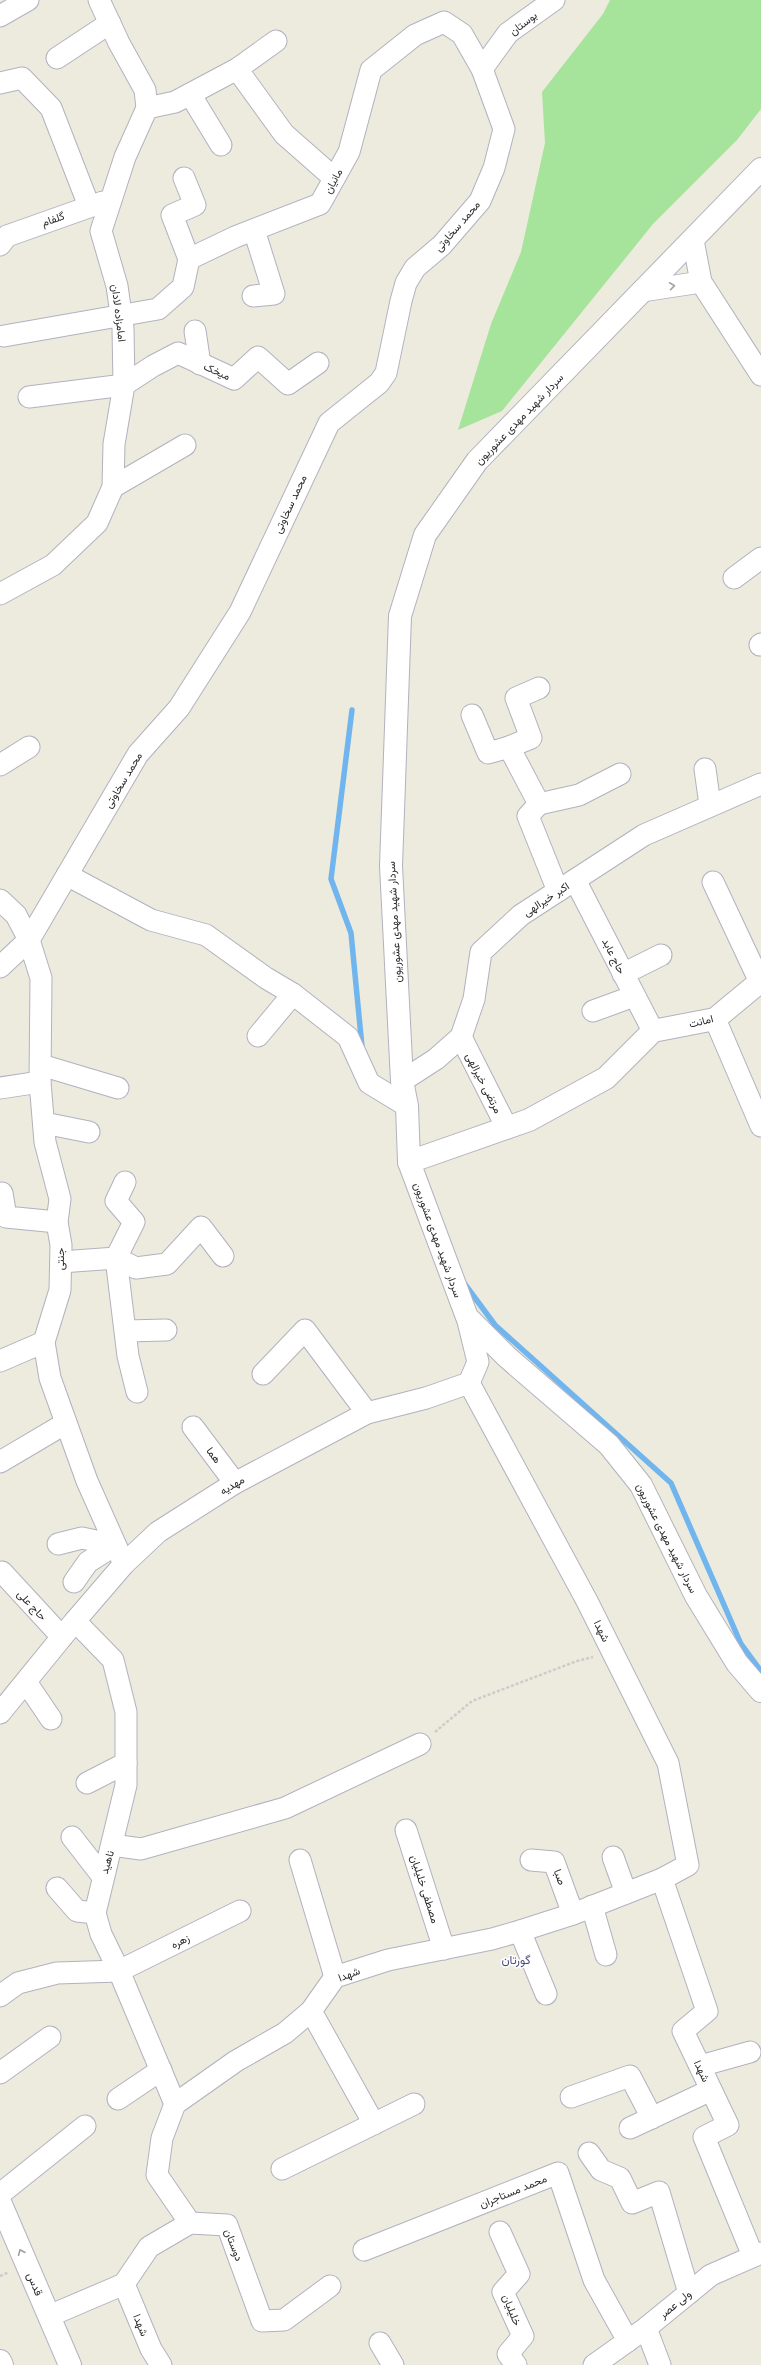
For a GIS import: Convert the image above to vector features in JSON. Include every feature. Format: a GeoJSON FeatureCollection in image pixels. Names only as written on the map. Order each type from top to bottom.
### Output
{"type":"FeatureCollection","features":[{"type":"Feature","properties":{"kind":"street"},"geometry":{"type":"LineString","coordinates":[[0,16],[28,0]]}},
{"type":"Feature","properties":{"kind":"street"},"geometry":{"type":"LineString","coordinates":[[99,0],[145,90],[147,108],[175,102],[237,69],[276,41]]}},
{"type":"Feature","properties":{"kind":"street","name":"بوستان"},"geometry":{"type":"LineString","coordinates":[[482,69],[508,33],[553,0]]}},
{"type":"Feature","properties":{"kind":"street","name":"مانیان"},"geometry":{"type":"LineString","coordinates":[[190,259],[254,230],[320,204],[349,152],[371,70],[415,35],[444,22],[462,34],[482,69]]}},
{"type":"Feature","properties":{"kind":"street"},"geometry":{"type":"LineString","coordinates":[[56,58],[110,23]]}},
{"type":"Feature","properties":{"kind":"street"},"geometry":{"type":"LineString","coordinates":[[237,69],[284,134],[334,178]]}},
{"type":"Feature","properties":{"kind":"street","name":"محمد سخاوتی"},"geometry":{"type":"LineString","coordinates":[[0,967],[30,940],[138,754],[179,708],[240,612],[329,423],[379,383],[386,373],[401,301],[406,283],[415,268],[442,245],[480,201],[494,168],[504,129],[482,69]]}},
{"type":"Feature","properties":{"kind":"street"},"geometry":{"type":"LineString","coordinates":[[0,83],[22,78],[51,108],[89,206]]}},
{"type":"Feature","properties":{"kind":"street"},"geometry":{"type":"LineString","coordinates":[[190,94],[221,145]]}},
{"type":"Feature","properties":{"kind":"street","name":"امامزاده لادان"},"geometry":{"type":"LineString","coordinates":[[0,594],[53,565],[97,523],[113,487],[114,444],[124,385],[121,315],[117,286],[101,231],[125,157],[147,108]]}},
{"type":"Feature","properties":{"kind":"street","name":"سردار شهید مهدی عشوریون"},"geometry":{"type":"LineString","coordinates":[[761,170],[477,461],[425,535],[400,616],[391,866],[402,1081],[407,1106],[409,1162],[467,1317],[507,1357],[609,1445],[641,1484],[696,1596],[736,1664],[761,1691]]}},
{"type":"Feature","properties":{"kind":"street"},"geometry":{"type":"LineString","coordinates":[[4,336],[158,309],[183,287],[190,259],[172,214],[195,205],[184,178]]}},
{"type":"Feature","properties":{"kind":"street","name":"گلفام"},"geometry":{"type":"LineString","coordinates":[[0,245],[7,236],[111,199]]}},
{"type":"Feature","properties":{"kind":"street"},"geometry":{"type":"LineString","coordinates":[[253,296],[274,294],[254,230]]}},
{"type":"Feature","properties":{"kind":"street"},"geometry":{"type":"LineString","coordinates":[[693,240],[701,282],[761,375]]}},
{"type":"Feature","properties":{"kind":"street"},"geometry":{"type":"LineString","coordinates":[[642,291],[701,282]]}},
{"type":"Feature","properties":{"kind":"street"},"geometry":{"type":"LineString","coordinates":[[195,331],[200,364]]}},
{"type":"Feature","properties":{"kind":"street","name":"میخک"},"geometry":{"type":"LineString","coordinates":[[124,385],[153,366],[178,353],[234,379],[258,356],[288,384],[318,363]]}},
{"type":"Feature","properties":{"kind":"street"},"geometry":{"type":"LineString","coordinates":[[28,397],[124,385]]}},
{"type":"Feature","properties":{"kind":"street"},"geometry":{"type":"LineString","coordinates":[[113,487],[185,445]]}},
{"type":"Feature","properties":{"kind":"street"},"geometry":{"type":"LineString","coordinates":[[734,578],[761,558]]}},
{"type":"Feature","properties":{"kind":"street"},"geometry":{"type":"LineString","coordinates":[[472,715],[488,753],[509,747],[531,738],[516,698],[538,688]]}},
{"type":"Feature","properties":{"kind":"street"},"geometry":{"type":"LineString","coordinates":[[0,764],[29,747]]}},
{"type":"Feature","properties":{"kind":"street"},"geometry":{"type":"LineString","coordinates":[[509,747],[539,804],[579,795],[620,774]]}},
{"type":"Feature","properties":{"kind":"street"},"geometry":{"type":"LineString","coordinates":[[705,769],[710,806]]}},
{"type":"Feature","properties":{"kind":"street","name":"اکبر خیرالهی"},"geometry":{"type":"LineString","coordinates":[[461,1038],[474,999],[481,952],[521,915],[644,835],[761,784]]}},
{"type":"Feature","properties":{"kind":"street","name":"حاج عابد"},"geometry":{"type":"LineString","coordinates":[[539,804],[528,816],[567,885],[623,974],[653,1031]]}},
{"type":"Feature","properties":{"kind":"street"},"geometry":{"type":"LineString","coordinates":[[67,875],[151,920],[206,935],[266,978],[293,994],[348,1037],[369,1083],[407,1106]]}},
{"type":"Feature","properties":{"kind":"street"},"geometry":{"type":"LineString","coordinates":[[713,882],[760,982]]}},
{"type":"Feature","properties":{"kind":"street","name":"جنتی"},"geometry":{"type":"LineString","coordinates":[[0,900],[16,915],[30,940],[42,978],[40,1074],[45,1142],[60,1199],[57,1222],[61,1245],[60,1290],[44,1342],[50,1378],[87,1481],[124,1564]]}},
{"type":"Feature","properties":{"kind":"street"},"geometry":{"type":"LineString","coordinates":[[623,974],[661,955]]}},
{"type":"Feature","properties":{"kind":"street","name":"امانت"},"geometry":{"type":"LineString","coordinates":[[653,1031],[715,1019],[760,982]]}},
{"type":"Feature","properties":{"kind":"street"},"geometry":{"type":"LineString","coordinates":[[258,1036],[293,994]]}},
{"type":"Feature","properties":{"kind":"street"},"geometry":{"type":"LineString","coordinates":[[593,1011],[634,996]]}},
{"type":"Feature","properties":{"kind":"street"},"geometry":{"type":"LineString","coordinates":[[715,1019],[758,1113]]}},
{"type":"Feature","properties":{"kind":"street"},"geometry":{"type":"LineString","coordinates":[[409,1162],[529,1120],[606,1078],[653,1031]]}},
{"type":"Feature","properties":{"kind":"street"},"geometry":{"type":"LineString","coordinates":[[402,1081],[436,1059],[461,1038]]}},
{"type":"Feature","properties":{"kind":"street","name":"مرتضی خیرالهی"},"geometry":{"type":"LineString","coordinates":[[461,1038],[507,1128]]}},
{"type":"Feature","properties":{"kind":"street"},"geometry":{"type":"LineString","coordinates":[[0,1088],[40,1074],[118,1088]]}},
{"type":"Feature","properties":{"kind":"street"},"geometry":{"type":"LineString","coordinates":[[44,1123],[89,1132]]}},
{"type":"Feature","properties":{"kind":"street"},"geometry":{"type":"LineString","coordinates":[[125,1182],[116,1202],[134,1222],[116,1258],[128,1356],[137,1392]]}},
{"type":"Feature","properties":{"kind":"street"},"geometry":{"type":"LineString","coordinates":[[2,1193],[6,1217],[57,1222]]}},
{"type":"Feature","properties":{"kind":"street"},"geometry":{"type":"LineString","coordinates":[[60,1262],[116,1258],[136,1268],[167,1264],[201,1226],[223,1256]]}},
{"type":"Feature","properties":{"kind":"street"},"geometry":{"type":"LineString","coordinates":[[467,1317],[478,1362],[469,1383]]}},
{"type":"Feature","properties":{"kind":"street"},"geometry":{"type":"LineString","coordinates":[[126,1331],[166,1330]]}},
{"type":"Feature","properties":{"kind":"street"},"geometry":{"type":"LineString","coordinates":[[263,1374],[305,1330],[367,1413]]}},
{"type":"Feature","properties":{"kind":"street"},"geometry":{"type":"LineString","coordinates":[[0,1361],[44,1342]]}},
{"type":"Feature","properties":{"kind":"street","name":"مهدیه"},"geometry":{"type":"LineString","coordinates":[[1,1711],[124,1564],[158,1532],[235,1483],[367,1413],[426,1398],[469,1383]]}},
{"type":"Feature","properties":{"kind":"street","name":"شهدا"},"geometry":{"type":"LineString","coordinates":[[175,2104],[236,2062],[285,2033],[311,2011],[335,1977],[388,1960],[492,1939],[520,1931],[583,1910],[662,1878],[688,1865],[668,1763],[613,1653],[469,1383]]}},
{"type":"Feature","properties":{"kind":"street"},"geometry":{"type":"LineString","coordinates":[[0,1462],[66,1423]]}},
{"type":"Feature","properties":{"kind":"street","name":"هما"},"geometry":{"type":"LineString","coordinates":[[193,1426],[235,1483]]}},
{"type":"Feature","properties":{"kind":"street"},"geometry":{"type":"LineString","coordinates":[[58,1544],[82,1538],[116,1545]]}},
{"type":"Feature","properties":{"kind":"street"},"geometry":{"type":"LineString","coordinates":[[74,1582],[88,1562],[116,1545]]}},
{"type":"Feature","properties":{"kind":"street","name":"حاج علی"},"geometry":{"type":"LineString","coordinates":[[2,1572],[62,1637]]}},
{"type":"Feature","properties":{"kind":"street","name":"ناهید"},"geometry":{"type":"LineString","coordinates":[[75,1621],[113,1660],[126,1712],[126,1785],[95,1913],[101,1934],[120,1971],[175,2104]]}},
{"type":"Feature","properties":{"kind":"street"},"geometry":{"type":"LineString","coordinates":[[26,1682],[51,1719]]}},
{"type":"Feature","properties":{"kind":"street"},"geometry":{"type":"LineString","coordinates":[[112,1845],[141,1849],[285,1808],[420,1744]]}},
{"type":"Feature","properties":{"kind":"street"},"geometry":{"type":"LineString","coordinates":[[87,1782],[126,1763]]}},
{"type":"Feature","properties":{"kind":"street","name":"مصطفی خلیلیان"},"geometry":{"type":"LineString","coordinates":[[406,1830],[444,1949]]}},
{"type":"Feature","properties":{"kind":"street"},"geometry":{"type":"LineString","coordinates":[[72,1837],[103,1877]]}},
{"type":"Feature","properties":{"kind":"street"},"geometry":{"type":"LineString","coordinates":[[613,1857],[626,1893]]}},
{"type":"Feature","properties":{"kind":"street"},"geometry":{"type":"LineString","coordinates":[[300,1860],[335,1977]]}},
{"type":"Feature","properties":{"kind":"street","name":"صبا"},"geometry":{"type":"LineString","coordinates":[[531,1860],[554,1862],[583,1910]]}},
{"type":"Feature","properties":{"kind":"street","name":"شهدا"},"geometry":{"type":"LineString","coordinates":[[662,1878],[707,2011],[683,2031],[728,2125],[704,2137],[757,2255]]}},
{"type":"Feature","properties":{"kind":"street"},"geometry":{"type":"LineString","coordinates":[[57,1888],[77,1911],[95,1913]]}},
{"type":"Feature","properties":{"kind":"street"},"geometry":{"type":"LineString","coordinates":[[583,1910],[606,1954]]}},
{"type":"Feature","properties":{"kind":"street","name":"زهره"},"geometry":{"type":"LineString","coordinates":[[120,1971],[240,1911]]}},
{"type":"Feature","properties":{"kind":"street"},"geometry":{"type":"LineString","coordinates":[[520,1931],[546,1994]]}},
{"type":"Feature","properties":{"kind":"street"},"geometry":{"type":"LineString","coordinates":[[0,1996],[18,1983],[57,1973],[120,1971]]}},
{"type":"Feature","properties":{"kind":"street"},"geometry":{"type":"LineString","coordinates":[[311,2011],[374,2124]]}},
{"type":"Feature","properties":{"kind":"street"},"geometry":{"type":"LineString","coordinates":[[0,2073],[50,2037]]}},
{"type":"Feature","properties":{"kind":"street"},"geometry":{"type":"LineString","coordinates":[[700,2066],[750,2052]]}},
{"type":"Feature","properties":{"kind":"street"},"geometry":{"type":"LineString","coordinates":[[118,2099],[161,2070]]}},
{"type":"Feature","properties":{"kind":"street"},"geometry":{"type":"LineString","coordinates":[[571,2097],[630,2076],[652,2118]]}},
{"type":"Feature","properties":{"kind":"street"},"geometry":{"type":"LineString","coordinates":[[630,2128],[711,2090]]}},
{"type":"Feature","properties":{"kind":"street"},"geometry":{"type":"LineString","coordinates":[[49,2316],[124,2284],[149,2247],[190,2223],[157,2175],[162,2138],[175,2104]]}},
{"type":"Feature","properties":{"kind":"street"},"geometry":{"type":"LineString","coordinates":[[282,2169],[414,2104]]}},
{"type":"Feature","properties":{"kind":"street"},"geometry":{"type":"LineString","coordinates":[[0,2194],[86,2126]]}},
{"type":"Feature","properties":{"kind":"street"},"geometry":{"type":"LineString","coordinates":[[589,2153],[601,2170],[620,2178],[632,2203],[659,2192],[689,2293]]}},
{"type":"Feature","properties":{"kind":"street","name":"محمد مستاجران"},"geometry":{"type":"LineString","coordinates":[[364,2250],[558,2173],[594,2280],[628,2341]]}},
{"type":"Feature","properties":{"kind":"street","name":"قدس"},"geometry":{"type":"LineString","coordinates":[[0,2202],[70,2365]]}},
{"type":"Feature","properties":{"kind":"street","name":"دوستان"},"geometry":{"type":"LineString","coordinates":[[190,2223],[227,2225],[262,2321],[284,2320],[330,2286]]}},
{"type":"Feature","properties":{"kind":"street","name":"خلیلیان"},"geometry":{"type":"LineString","coordinates":[[500,2232],[519,2274],[503,2292],[523,2336],[508,2354],[516,2365]]}},
{"type":"Feature","properties":{"kind":"street","name":"ولی عصر"},"geometry":{"type":"LineString","coordinates":[[594,2365],[646,2328],[711,2275],[757,2255]]}},
{"type":"Feature","properties":{"kind":"street","name":"شهدا"},"geometry":{"type":"LineString","coordinates":[[124,2284],[151,2349],[161,2365]]}},
{"type":"Feature","properties":{"kind":"street"},"geometry":{"type":"LineString","coordinates":[[646,2328],[660,2365]]}},
{"type":"Feature","properties":{"kind":"street"},"geometry":{"type":"LineString","coordinates":[[380,2343],[393,2365]]}},
{"type":"Feature","properties":{"kind":"street"},"geometry":{"type":"LineString","coordinates":[[0,2361],[2,2365]]}},
{"type":"Feature","properties":{"kind":"path"},"geometry":{"type":"LineString","coordinates":[[420,1744],[472,1701],[577,1661],[613,1653]]}},
{"type":"Feature","properties":{"kind":"green space"},"geometry":{"type":"Polygon","coordinates":[[[610,0],[761,0],[761,109],[737,140],[653,224],[502,411],[458,430],[491,324],[521,252],[545,143],[542,92],[603,14],[610,0]]]}},
{"type":"Feature","properties":{"kind":"waterway"},"geometry":{"type":"LineString","coordinates":[[352,710],[331,879],[351,933],[362,1047]]}},
{"type":"Feature","properties":{"kind":"waterway"},"geometry":{"type":"LineString","coordinates":[[464,1283],[495,1325],[671,1483],[741,1644],[761,1671]]}},
{"type":"Feature","properties":{"kind":"district","name":"گورتان"},"geometry":{"type":"Point","coordinates":[516,1960]}}]}
